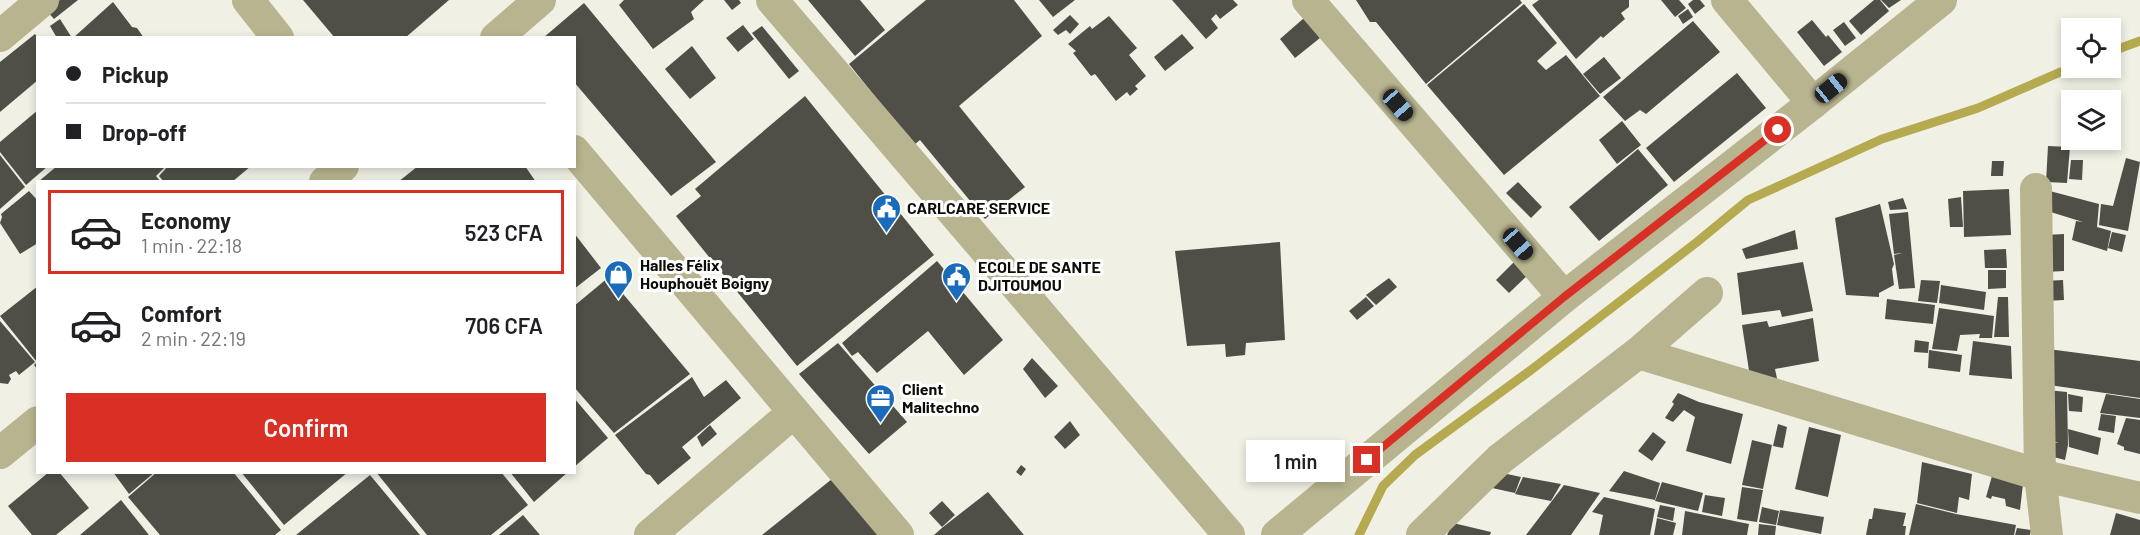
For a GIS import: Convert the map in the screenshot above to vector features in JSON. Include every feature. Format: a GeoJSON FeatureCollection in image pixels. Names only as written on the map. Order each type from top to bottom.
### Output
{"type":"FeatureCollection","features":[{"type":"Feature","properties":{"kind":"street"},"geometry":{"type":"LineString","coordinates":[[248,0],[276,36]]}},
{"type":"Feature","properties":{"kind":"street"},"geometry":{"type":"LineString","coordinates":[[498,36],[540,0]]}},
{"type":"Feature","properties":{"kind":"street"},"geometry":{"type":"LineString","coordinates":[[772,0],[1230,535]]}},
{"type":"Feature","properties":{"kind":"street"},"geometry":{"type":"LineString","coordinates":[[1308,0],[1564,297]]}},
{"type":"Feature","properties":{"kind":"street"},"geometry":{"type":"LineString","coordinates":[[1728,0],[1813,103]]}},
{"type":"Feature","properties":{"kind":"street"},"geometry":{"type":"LineString","coordinates":[[1277,535],[1564,297],[1941,0]]}},
{"type":"Feature","properties":{"kind":"street"},"geometry":{"type":"LineString","coordinates":[[0,36],[41,1]]}},
{"type":"Feature","properties":{"kind":"street"},"geometry":{"type":"LineString","coordinates":[[576,153],[898,535]]}},
{"type":"Feature","properties":{"kind":"street"},"geometry":{"type":"LineString","coordinates":[[327,180],[341,168]]}},
{"type":"Feature","properties":{"kind":"street"},"geometry":{"type":"LineString","coordinates":[[2036,189],[2040,475],[2047,535]]}},
{"type":"Feature","properties":{"kind":"street"},"geometry":{"type":"LineString","coordinates":[[1422,535],[1500,459],[1638,353],[1707,293]]}},
{"type":"Feature","properties":{"kind":"street"},"geometry":{"type":"LineString","coordinates":[[1638,353],[2040,475],[2140,498]]}},
{"type":"Feature","properties":{"kind":"street"},"geometry":{"type":"LineString","coordinates":[[650,535],[794,412]]}},
{"type":"Feature","properties":{"kind":"street"},"geometry":{"type":"LineString","coordinates":[[0,453],[36,424]]}},
{"type":"Feature","properties":{"kind":"building"},"geometry":{"type":"Polygon","coordinates":[[[60,0],[78,0],[54,19],[46,10],[60,0]]]}},
{"type":"Feature","properties":{"kind":"building"},"geometry":{"type":"Polygon","coordinates":[[[303,0],[449,0],[407,36],[333,36],[303,0]]]}},
{"type":"Feature","properties":{"kind":"building"},"geometry":{"type":"Polygon","coordinates":[[[624,0],[704,0],[691,12],[694,19],[653,49],[619,5],[624,0]]]}},
{"type":"Feature","properties":{"kind":"building"},"geometry":{"type":"Polygon","coordinates":[[[724,0],[739,0],[741,3],[732,10],[724,0]]]}},
{"type":"Feature","properties":{"kind":"building"},"geometry":{"type":"Polygon","coordinates":[[[808,0],[860,0],[885,30],[855,56],[808,0]]]}},
{"type":"Feature","properties":{"kind":"building"},"geometry":{"type":"Polygon","coordinates":[[[926,0],[1014,0],[1042,36],[959,106],[1025,187],[985,219],[920,140],[914,145],[849,64],[926,0]]]}},
{"type":"Feature","properties":{"kind":"building"},"geometry":{"type":"Polygon","coordinates":[[[1039,0],[1075,0],[1053,17],[1039,0]]]}},
{"type":"Feature","properties":{"kind":"building"},"geometry":{"type":"Polygon","coordinates":[[[1172,0],[1233,0],[1238,5],[1220,19],[1216,14],[1211,19],[1218,28],[1206,39],[1172,0]]]}},
{"type":"Feature","properties":{"kind":"building"},"geometry":{"type":"Polygon","coordinates":[[[1356,0],[1520,0],[1522,3],[1426,84],[1376,22],[1370,22],[1356,0]]]}},
{"type":"Feature","properties":{"kind":"building"},"geometry":{"type":"Polygon","coordinates":[[[1539,0],[1629,0],[1629,7],[1621,13],[1625,19],[1603,38],[1601,36],[1576,59],[1532,5],[1539,0]]]}},
{"type":"Feature","properties":{"kind":"building"},"geometry":{"type":"Polygon","coordinates":[[[1661,0],[1679,0],[1686,8],[1675,17],[1661,0]]]}},
{"type":"Feature","properties":{"kind":"building"},"geometry":{"type":"Polygon","coordinates":[[[1693,0],[1700,0],[1705,6],[1695,14],[1688,4],[1693,0]]]}},
{"type":"Feature","properties":{"kind":"building"},"geometry":{"type":"Polygon","coordinates":[[[1874,0],[1880,0],[1889,11],[1861,35],[1849,21],[1874,0]]]}},
{"type":"Feature","properties":{"kind":"building"},"geometry":{"type":"Polygon","coordinates":[[[1881,0],[1901,0],[1889,8],[1881,0]]]}},
{"type":"Feature","properties":{"kind":"building"},"geometry":{"type":"Polygon","coordinates":[[[113,2],[132,27],[137,28],[143,36],[75,36],[113,2]]]}},
{"type":"Feature","properties":{"kind":"building"},"geometry":{"type":"Polygon","coordinates":[[[584,3],[716,162],[671,196],[576,84],[576,36],[545,36],[584,3]]]}},
{"type":"Feature","properties":{"kind":"building"},"geometry":{"type":"Polygon","coordinates":[[[1524,4],[1557,43],[1537,61],[1546,70],[1566,55],[1600,96],[1504,175],[1427,85],[1524,4]]]}},
{"type":"Feature","properties":{"kind":"building"},"geometry":{"type":"Polygon","coordinates":[[[1688,9],[1693,17],[1683,24],[1678,16],[1688,9]]]}},
{"type":"Feature","properties":{"kind":"building"},"geometry":{"type":"Polygon","coordinates":[[[1070,15],[1079,24],[1070,34],[1066,30],[1058,35],[1053,30],[1070,15]]]}},
{"type":"Feature","properties":{"kind":"building"},"geometry":{"type":"Polygon","coordinates":[[[1109,16],[1137,48],[1129,55],[1146,76],[1135,86],[1138,89],[1130,96],[1127,92],[1116,101],[1095,74],[1091,76],[1073,53],[1076,51],[1068,44],[1090,26],[1092,29],[1109,16]]]}},
{"type":"Feature","properties":{"kind":"building"},"geometry":{"type":"Polygon","coordinates":[[[1304,18],[1320,38],[1295,58],[1280,39],[1304,18]]]}},
{"type":"Feature","properties":{"kind":"building"},"geometry":{"type":"Polygon","coordinates":[[[60,19],[71,36],[56,36],[50,26],[60,19]]]}},
{"type":"Feature","properties":{"kind":"building"},"geometry":{"type":"Polygon","coordinates":[[[1812,20],[1842,52],[1824,66],[1797,32],[1812,20]]]}},
{"type":"Feature","properties":{"kind":"building"},"geometry":{"type":"Polygon","coordinates":[[[1693,21],[1720,52],[1646,114],[1640,110],[1625,121],[1603,97],[1693,21]]]}},
{"type":"Feature","properties":{"kind":"building"},"geometry":{"type":"Polygon","coordinates":[[[1844,22],[1856,38],[1845,46],[1833,30],[1844,22]]]}},
{"type":"Feature","properties":{"kind":"building"},"geometry":{"type":"Polygon","coordinates":[[[743,25],[754,39],[738,52],[726,38],[743,25]]]}},
{"type":"Feature","properties":{"kind":"building"},"geometry":{"type":"Polygon","coordinates":[[[762,26],[799,71],[789,79],[752,33],[762,26]]]}},
{"type":"Feature","properties":{"kind":"building"},"geometry":{"type":"Polygon","coordinates":[[[35,34],[36,82],[0,112],[0,62],[35,34]]]}},
{"type":"Feature","properties":{"kind":"building"},"geometry":{"type":"Polygon","coordinates":[[[1182,34],[1194,48],[1165,71],[1154,57],[1182,34]]]}},
{"type":"Feature","properties":{"kind":"building"},"geometry":{"type":"Polygon","coordinates":[[[692,46],[716,78],[690,99],[665,69],[692,46]]]}},
{"type":"Feature","properties":{"kind":"building"},"geometry":{"type":"Polygon","coordinates":[[[1604,57],[1621,78],[1600,94],[1583,74],[1604,57]]]}},
{"type":"Feature","properties":{"kind":"building"},"geometry":{"type":"Polygon","coordinates":[[[1737,73],[1766,108],[1674,182],[1646,148],[1737,73]]]}},
{"type":"Feature","properties":{"kind":"building"},"geometry":{"type":"Polygon","coordinates":[[[805,96],[934,255],[797,366],[676,216],[701,196],[695,189],[805,96]]]}},
{"type":"Feature","properties":{"kind":"building"},"geometry":{"type":"Polygon","coordinates":[[[36,112],[36,168],[46,168],[26,185],[0,152],[0,142],[36,112]]]}},
{"type":"Feature","properties":{"kind":"building"},"geometry":{"type":"Polygon","coordinates":[[[1622,121],[1641,145],[1617,164],[1599,140],[1622,121]]]}},
{"type":"Feature","properties":{"kind":"building"},"geometry":{"type":"Polygon","coordinates":[[[2048,146],[2070,150],[2067,183],[2046,182],[2048,146]]]}},
{"type":"Feature","properties":{"kind":"building"},"geometry":{"type":"Polygon","coordinates":[[[1638,149],[1668,185],[1599,241],[1569,207],[1638,149]]]}},
{"type":"Feature","properties":{"kind":"building"},"geometry":{"type":"Polygon","coordinates":[[[0,155],[25,187],[0,209],[0,155]]]}},
{"type":"Feature","properties":{"kind":"building"},"geometry":{"type":"Polygon","coordinates":[[[2126,158],[2140,162],[2128,231],[2099,225],[2101,204],[2113,206],[2126,158]]]}},
{"type":"Feature","properties":{"kind":"building"},"geometry":{"type":"Polygon","coordinates":[[[2071,160],[2083,160],[2082,180],[2069,179],[2071,160]]]}},
{"type":"Feature","properties":{"kind":"building"},"geometry":{"type":"Polygon","coordinates":[[[1992,161],[2004,161],[2003,176],[1991,176],[1992,161]]]}},
{"type":"Feature","properties":{"kind":"building"},"geometry":{"type":"Polygon","coordinates":[[[55,168],[164,168],[156,176],[159,180],[40,180],[55,168]]]}},
{"type":"Feature","properties":{"kind":"building"},"geometry":{"type":"Polygon","coordinates":[[[166,168],[249,168],[234,180],[162,180],[159,176],[166,168]]]}},
{"type":"Feature","properties":{"kind":"building"},"geometry":{"type":"Polygon","coordinates":[[[416,168],[526,168],[535,180],[400,180],[416,168]]]}},
{"type":"Feature","properties":{"kind":"building"},"geometry":{"type":"Polygon","coordinates":[[[1518,182],[1542,207],[1531,218],[1506,193],[1518,182]]]}},
{"type":"Feature","properties":{"kind":"building"},"geometry":{"type":"Polygon","coordinates":[[[2009,189],[2011,235],[1964,237],[1963,191],[2009,189]]]}},
{"type":"Feature","properties":{"kind":"building"},"geometry":{"type":"Polygon","coordinates":[[[2046,190],[2099,204],[2097,227],[2111,231],[2107,251],[2072,240],[2076,221],[2083,222],[2044,210],[2046,190]]]}},
{"type":"Feature","properties":{"kind":"building"},"geometry":{"type":"Polygon","coordinates":[[[29,191],[36,199],[36,244],[20,254],[0,223],[1,214],[29,191]]]}},
{"type":"Feature","properties":{"kind":"building"},"geometry":{"type":"Polygon","coordinates":[[[1961,197],[1963,227],[1950,227],[1948,199],[1961,197]]]}},
{"type":"Feature","properties":{"kind":"building"},"geometry":{"type":"Polygon","coordinates":[[[1903,198],[1907,209],[1890,210],[1888,202],[1903,198]]]}},
{"type":"Feature","properties":{"kind":"building"},"geometry":{"type":"Polygon","coordinates":[[[1880,204],[1894,264],[1892,269],[1894,285],[1879,293],[1879,297],[1846,295],[1835,218],[1880,204]]]}},
{"type":"Feature","properties":{"kind":"building"},"geometry":{"type":"Polygon","coordinates":[[[1908,212],[1915,288],[1899,289],[1894,255],[1902,253],[1894,254],[1889,214],[1908,212]]]}},
{"type":"Feature","properties":{"kind":"building"},"geometry":{"type":"Polygon","coordinates":[[[1795,230],[1798,249],[1746,259],[1742,249],[1795,230]]]}},
{"type":"Feature","properties":{"kind":"building"},"geometry":{"type":"Polygon","coordinates":[[[2112,232],[2126,235],[2122,252],[2108,248],[2112,232]]]}},
{"type":"Feature","properties":{"kind":"building"},"geometry":{"type":"Polygon","coordinates":[[[2064,234],[2064,271],[2045,272],[2044,235],[2064,234]]]}},
{"type":"Feature","properties":{"kind":"building"},"geometry":{"type":"Polygon","coordinates":[[[576,236],[601,268],[576,287],[576,236]]]}},
{"type":"Feature","properties":{"kind":"building"},"geometry":{"type":"Polygon","coordinates":[[[1280,242],[1285,340],[1246,343],[1245,355],[1226,357],[1225,344],[1187,346],[1175,251],[1280,242]]]}},
{"type":"Feature","properties":{"kind":"building"},"geometry":{"type":"Polygon","coordinates":[[[2006,249],[2007,268],[1985,268],[1984,250],[2006,249]]]}},
{"type":"Feature","properties":{"kind":"building"},"geometry":{"type":"Polygon","coordinates":[[[1519,257],[1532,271],[1509,293],[1496,280],[1519,257]]]}},
{"type":"Feature","properties":{"kind":"building"},"geometry":{"type":"Polygon","coordinates":[[[937,261],[1003,340],[964,375],[928,331],[877,373],[858,352],[852,356],[842,343],[937,261]]]}},
{"type":"Feature","properties":{"kind":"building"},"geometry":{"type":"Polygon","coordinates":[[[1803,262],[1813,311],[1782,317],[1780,310],[1742,315],[1737,273],[1803,262]]]}},
{"type":"Feature","properties":{"kind":"building"},"geometry":{"type":"Polygon","coordinates":[[[1988,270],[2006,270],[2006,288],[1988,289],[1988,270]]]}},
{"type":"Feature","properties":{"kind":"building"},"geometry":{"type":"Polygon","coordinates":[[[609,277],[690,374],[614,433],[576,389],[576,304],[609,277]]]}},
{"type":"Feature","properties":{"kind":"building"},"geometry":{"type":"Polygon","coordinates":[[[1389,278],[1397,287],[1376,305],[1366,295],[1389,278]]]}},
{"type":"Feature","properties":{"kind":"building"},"geometry":{"type":"Polygon","coordinates":[[[1921,280],[1940,281],[1937,303],[1918,301],[1921,280]]]}},
{"type":"Feature","properties":{"kind":"building"},"geometry":{"type":"Polygon","coordinates":[[[2063,280],[2064,300],[2044,301],[2044,281],[2063,280]]]}},
{"type":"Feature","properties":{"kind":"building"},"geometry":{"type":"Polygon","coordinates":[[[1941,285],[1986,292],[1984,310],[1939,303],[1941,285]]]}},
{"type":"Feature","properties":{"kind":"building"},"geometry":{"type":"Polygon","coordinates":[[[36,288],[36,361],[0,316],[36,288]]]}},
{"type":"Feature","properties":{"kind":"building"},"geometry":{"type":"Polygon","coordinates":[[[1366,297],[1374,306],[1357,320],[1349,311],[1366,297]]]}},
{"type":"Feature","properties":{"kind":"building"},"geometry":{"type":"Polygon","coordinates":[[[1998,297],[2008,297],[2009,337],[1994,337],[1998,297]]]}},
{"type":"Feature","properties":{"kind":"building"},"geometry":{"type":"Polygon","coordinates":[[[1887,299],[1935,305],[1933,324],[1885,319],[1887,299]]]}},
{"type":"Feature","properties":{"kind":"building"},"geometry":{"type":"Polygon","coordinates":[[[1939,308],[1994,316],[1992,338],[1979,338],[1980,334],[1960,335],[1957,351],[1932,349],[1939,308]]]}},
{"type":"Feature","properties":{"kind":"building"},"geometry":{"type":"Polygon","coordinates":[[[1813,318],[1819,361],[1775,369],[1778,383],[1750,377],[1742,325],[1767,321],[1769,327],[1813,318]]]}},
{"type":"Feature","properties":{"kind":"building"},"geometry":{"type":"Polygon","coordinates":[[[0,321],[35,362],[19,375],[16,371],[9,375],[11,379],[8,384],[0,383],[0,321]]]}},
{"type":"Feature","properties":{"kind":"building"},"geometry":{"type":"Polygon","coordinates":[[[1915,340],[1929,342],[1928,353],[1914,352],[1915,340]]]}},
{"type":"Feature","properties":{"kind":"building"},"geometry":{"type":"Polygon","coordinates":[[[1973,341],[2011,346],[2012,379],[1969,375],[1973,341]]]}},
{"type":"Feature","properties":{"kind":"building"},"geometry":{"type":"Polygon","coordinates":[[[838,343],[907,422],[869,454],[799,374],[838,343]]]}},
{"type":"Feature","properties":{"kind":"building"},"geometry":{"type":"Polygon","coordinates":[[[2048,349],[2140,361],[2140,398],[2049,385],[2048,349]]]}},
{"type":"Feature","properties":{"kind":"building"},"geometry":{"type":"Polygon","coordinates":[[[1929,350],[1962,355],[1960,372],[1928,368],[1929,350]]]}},
{"type":"Feature","properties":{"kind":"building"},"geometry":{"type":"Polygon","coordinates":[[[1032,358],[1058,386],[1045,398],[1023,369],[1032,358]]]}},
{"type":"Feature","properties":{"kind":"building"},"geometry":{"type":"Polygon","coordinates":[[[692,377],[704,397],[726,380],[741,398],[682,447],[691,458],[658,485],[650,475],[646,474],[615,435],[692,377]]]}},
{"type":"Feature","properties":{"kind":"building"},"geometry":{"type":"Polygon","coordinates":[[[2047,390],[2067,392],[2068,445],[2065,460],[2046,455],[2049,442],[2059,443],[2048,440],[2047,390]]]}},
{"type":"Feature","properties":{"kind":"building"},"geometry":{"type":"Polygon","coordinates":[[[1678,393],[1699,402],[1743,414],[1731,464],[1686,451],[1695,417],[1684,410],[1673,422],[1665,418],[1678,393]]]}},
{"type":"Feature","properties":{"kind":"building"},"geometry":{"type":"Polygon","coordinates":[[[2068,394],[2083,397],[2082,412],[2069,411],[2068,394]]]}},
{"type":"Feature","properties":{"kind":"building"},"geometry":{"type":"Polygon","coordinates":[[[2106,394],[2140,399],[2140,418],[2100,413],[2106,394]]]}},
{"type":"Feature","properties":{"kind":"building"},"geometry":{"type":"Polygon","coordinates":[[[576,400],[608,438],[576,465],[576,400]]]}},
{"type":"Feature","properties":{"kind":"building"},"geometry":{"type":"Polygon","coordinates":[[[2101,414],[2116,416],[2114,433],[2098,430],[2101,414]]]}},
{"type":"Feature","properties":{"kind":"building"},"geometry":{"type":"Polygon","coordinates":[[[2126,418],[2140,420],[2140,454],[2124,450],[2124,447],[2117,444],[2126,418]]]}},
{"type":"Feature","properties":{"kind":"building"},"geometry":{"type":"Polygon","coordinates":[[[1070,421],[1080,435],[1065,449],[1054,437],[1070,421]]]}},
{"type":"Feature","properties":{"kind":"building"},"geometry":{"type":"Polygon","coordinates":[[[1778,424],[1787,427],[1783,448],[1773,446],[1778,424]]]}},
{"type":"Feature","properties":{"kind":"building"},"geometry":{"type":"Polygon","coordinates":[[[710,425],[717,434],[702,447],[697,437],[710,425]]]}},
{"type":"Feature","properties":{"kind":"building"},"geometry":{"type":"Polygon","coordinates":[[[1809,427],[1841,435],[1828,497],[1795,489],[1809,427]]]}},
{"type":"Feature","properties":{"kind":"building"},"geometry":{"type":"Polygon","coordinates":[[[2068,429],[2101,438],[2098,455],[2069,447],[2068,429]]]}},
{"type":"Feature","properties":{"kind":"building"},"geometry":{"type":"Polygon","coordinates":[[[1653,432],[1666,442],[1652,461],[1638,451],[1653,432]]]}},
{"type":"Feature","properties":{"kind":"building"},"geometry":{"type":"Polygon","coordinates":[[[1752,440],[1772,445],[1763,489],[1742,485],[1752,440]]]}},
{"type":"Feature","properties":{"kind":"building"},"geometry":{"type":"Polygon","coordinates":[[[1922,462],[1972,474],[1969,500],[1959,497],[1957,513],[1917,503],[1922,462]]]}},
{"type":"Feature","properties":{"kind":"building"},"geometry":{"type":"Polygon","coordinates":[[[1021,465],[1026,469],[1021,476],[1016,472],[1021,465]]]}},
{"type":"Feature","properties":{"kind":"building"},"geometry":{"type":"Polygon","coordinates":[[[1493,471],[1521,477],[1515,493],[1483,486],[1493,471]]]}},
{"type":"Feature","properties":{"kind":"building"},"geometry":{"type":"Polygon","coordinates":[[[1624,471],[1660,483],[1655,500],[1609,491],[1624,471]]]}},
{"type":"Feature","properties":{"kind":"building"},"geometry":{"type":"Polygon","coordinates":[[[47,474],[61,474],[89,508],[56,535],[32,535],[8,506],[47,474]]]}},
{"type":"Feature","properties":{"kind":"building"},"geometry":{"type":"Polygon","coordinates":[[[114,474],[153,474],[129,494],[114,474]]]}},
{"type":"Feature","properties":{"kind":"building"},"geometry":{"type":"Polygon","coordinates":[[[155,474],[235,474],[281,530],[275,535],[160,535],[128,497],[155,474]]]}},
{"type":"Feature","properties":{"kind":"building"},"geometry":{"type":"Polygon","coordinates":[[[243,474],[346,474],[284,525],[243,474]]]}},
{"type":"Feature","properties":{"kind":"building"},"geometry":{"type":"Polygon","coordinates":[[[378,474],[503,474],[528,505],[491,535],[427,535],[378,474]]]}},
{"type":"Feature","properties":{"kind":"building"},"geometry":{"type":"Polygon","coordinates":[[[512,474],[566,474],[534,502],[512,474]]]}},
{"type":"Feature","properties":{"kind":"building"},"geometry":{"type":"Polygon","coordinates":[[[370,475],[420,535],[296,535],[370,475]]]}},
{"type":"Feature","properties":{"kind":"building"},"geometry":{"type":"Polygon","coordinates":[[[837,475],[888,535],[762,535],[837,475]]]}},
{"type":"Feature","properties":{"kind":"building"},"geometry":{"type":"Polygon","coordinates":[[[1992,476],[2023,484],[2020,510],[2006,506],[2005,499],[1986,497],[1992,476]]]}},
{"type":"Feature","properties":{"kind":"building"},"geometry":{"type":"Polygon","coordinates":[[[1523,477],[1561,484],[1551,501],[1515,494],[1523,477]]]}},
{"type":"Feature","properties":{"kind":"building"},"geometry":{"type":"Polygon","coordinates":[[[1662,482],[1703,493],[1698,511],[1655,501],[1662,482]]]}},
{"type":"Feature","properties":{"kind":"building"},"geometry":{"type":"Polygon","coordinates":[[[1564,485],[1600,493],[1571,535],[1526,535],[1564,485]]]}},
{"type":"Feature","properties":{"kind":"building"},"geometry":{"type":"Polygon","coordinates":[[[1742,487],[1763,490],[1757,522],[1737,519],[1742,487]]]}},
{"type":"Feature","properties":{"kind":"building"},"geometry":{"type":"Polygon","coordinates":[[[988,492],[1024,535],[934,535],[943,527],[988,492]]]}},
{"type":"Feature","properties":{"kind":"building"},"geometry":{"type":"Polygon","coordinates":[[[1705,495],[1725,498],[1722,516],[1702,512],[1705,495]]]}},
{"type":"Feature","properties":{"kind":"building"},"geometry":{"type":"Polygon","coordinates":[[[1604,497],[1655,509],[1650,535],[1599,535],[1603,515],[1592,512],[1604,497]]]}},
{"type":"Feature","properties":{"kind":"building"},"geometry":{"type":"Polygon","coordinates":[[[121,500],[149,535],[80,535],[121,500]]]}},
{"type":"Feature","properties":{"kind":"building"},"geometry":{"type":"Polygon","coordinates":[[[942,501],[955,515],[942,527],[929,513],[942,501]]]}},
{"type":"Feature","properties":{"kind":"building"},"geometry":{"type":"Polygon","coordinates":[[[1916,504],[2016,525],[2014,535],[1909,535],[1916,504]]]}},
{"type":"Feature","properties":{"kind":"building"},"geometry":{"type":"Polygon","coordinates":[[[1660,505],[1675,508],[1673,521],[1657,517],[1660,505]]]}},
{"type":"Feature","properties":{"kind":"building"},"geometry":{"type":"Polygon","coordinates":[[[1762,507],[1779,511],[1776,525],[1759,522],[1762,507]]]}},
{"type":"Feature","properties":{"kind":"building"},"geometry":{"type":"Polygon","coordinates":[[[1874,508],[1906,513],[1903,526],[1906,526],[1905,535],[1866,535],[1874,508]]]}},
{"type":"Feature","properties":{"kind":"building"},"geometry":{"type":"Polygon","coordinates":[[[1780,510],[1824,517],[1821,534],[1777,525],[1780,510]]]}},
{"type":"Feature","properties":{"kind":"building"},"geometry":{"type":"Polygon","coordinates":[[[1685,511],[1749,524],[1747,535],[1682,535],[1685,511]]]}},
{"type":"Feature","properties":{"kind":"building"},"geometry":{"type":"Polygon","coordinates":[[[2116,513],[2140,520],[2140,535],[2110,535],[2116,513]]]}},
{"type":"Feature","properties":{"kind":"building"},"geometry":{"type":"Polygon","coordinates":[[[523,515],[540,535],[499,535],[523,515]]]}},
{"type":"Feature","properties":{"kind":"building"},"geometry":{"type":"Polygon","coordinates":[[[1657,518],[1676,523],[1673,535],[1654,535],[1657,518]]]}},
{"type":"Feature","properties":{"kind":"building"},"geometry":{"type":"Polygon","coordinates":[[[1453,523],[1491,532],[1490,535],[1447,535],[1453,523]]]}},
{"type":"Feature","properties":{"kind":"building"},"geometry":{"type":"Polygon","coordinates":[[[1759,524],[1776,526],[1775,535],[1758,535],[1759,524]]]}},
{"type":"Feature","properties":{"kind":"building"},"geometry":{"type":"Polygon","coordinates":[[[2017,528],[2031,530],[2030,535],[2015,535],[2017,528]]]}},
{"type":"Feature","properties":{"kind":"waterway"},"geometry":{"type":"LineString","coordinates":[[2121,48],[2140,41]]}},
{"type":"Feature","properties":{"kind":"waterway"},"geometry":{"type":"LineString","coordinates":[[1359,535],[1383,486],[1415,455],[1531,370],[1748,200],[1882,139],[1978,108],[2061,72]]}},
{"type":"Feature","properties":{"kind":"place","name":"CARLCARE SERVICE"},"geometry":{"type":"Point","coordinates":[886,234]}},
{"type":"Feature","properties":{"kind":"place","name":"Halles Félix Houphouët Boigny"},"geometry":{"type":"Point","coordinates":[619,300]}},
{"type":"Feature","properties":{"kind":"place","name":"ECOLE DE SANTE DJITOUMOU"},"geometry":{"type":"Point","coordinates":[957,302]}},
{"type":"Feature","properties":{"kind":"place","name":"Client Malitechno"},"geometry":{"type":"Point","coordinates":[881,424]}},
{"type":"Feature","properties":{"kind":"route"},"geometry":{"type":"LineString","coordinates":[[1367,460],[1564,297],[1778,130]]}}]}
